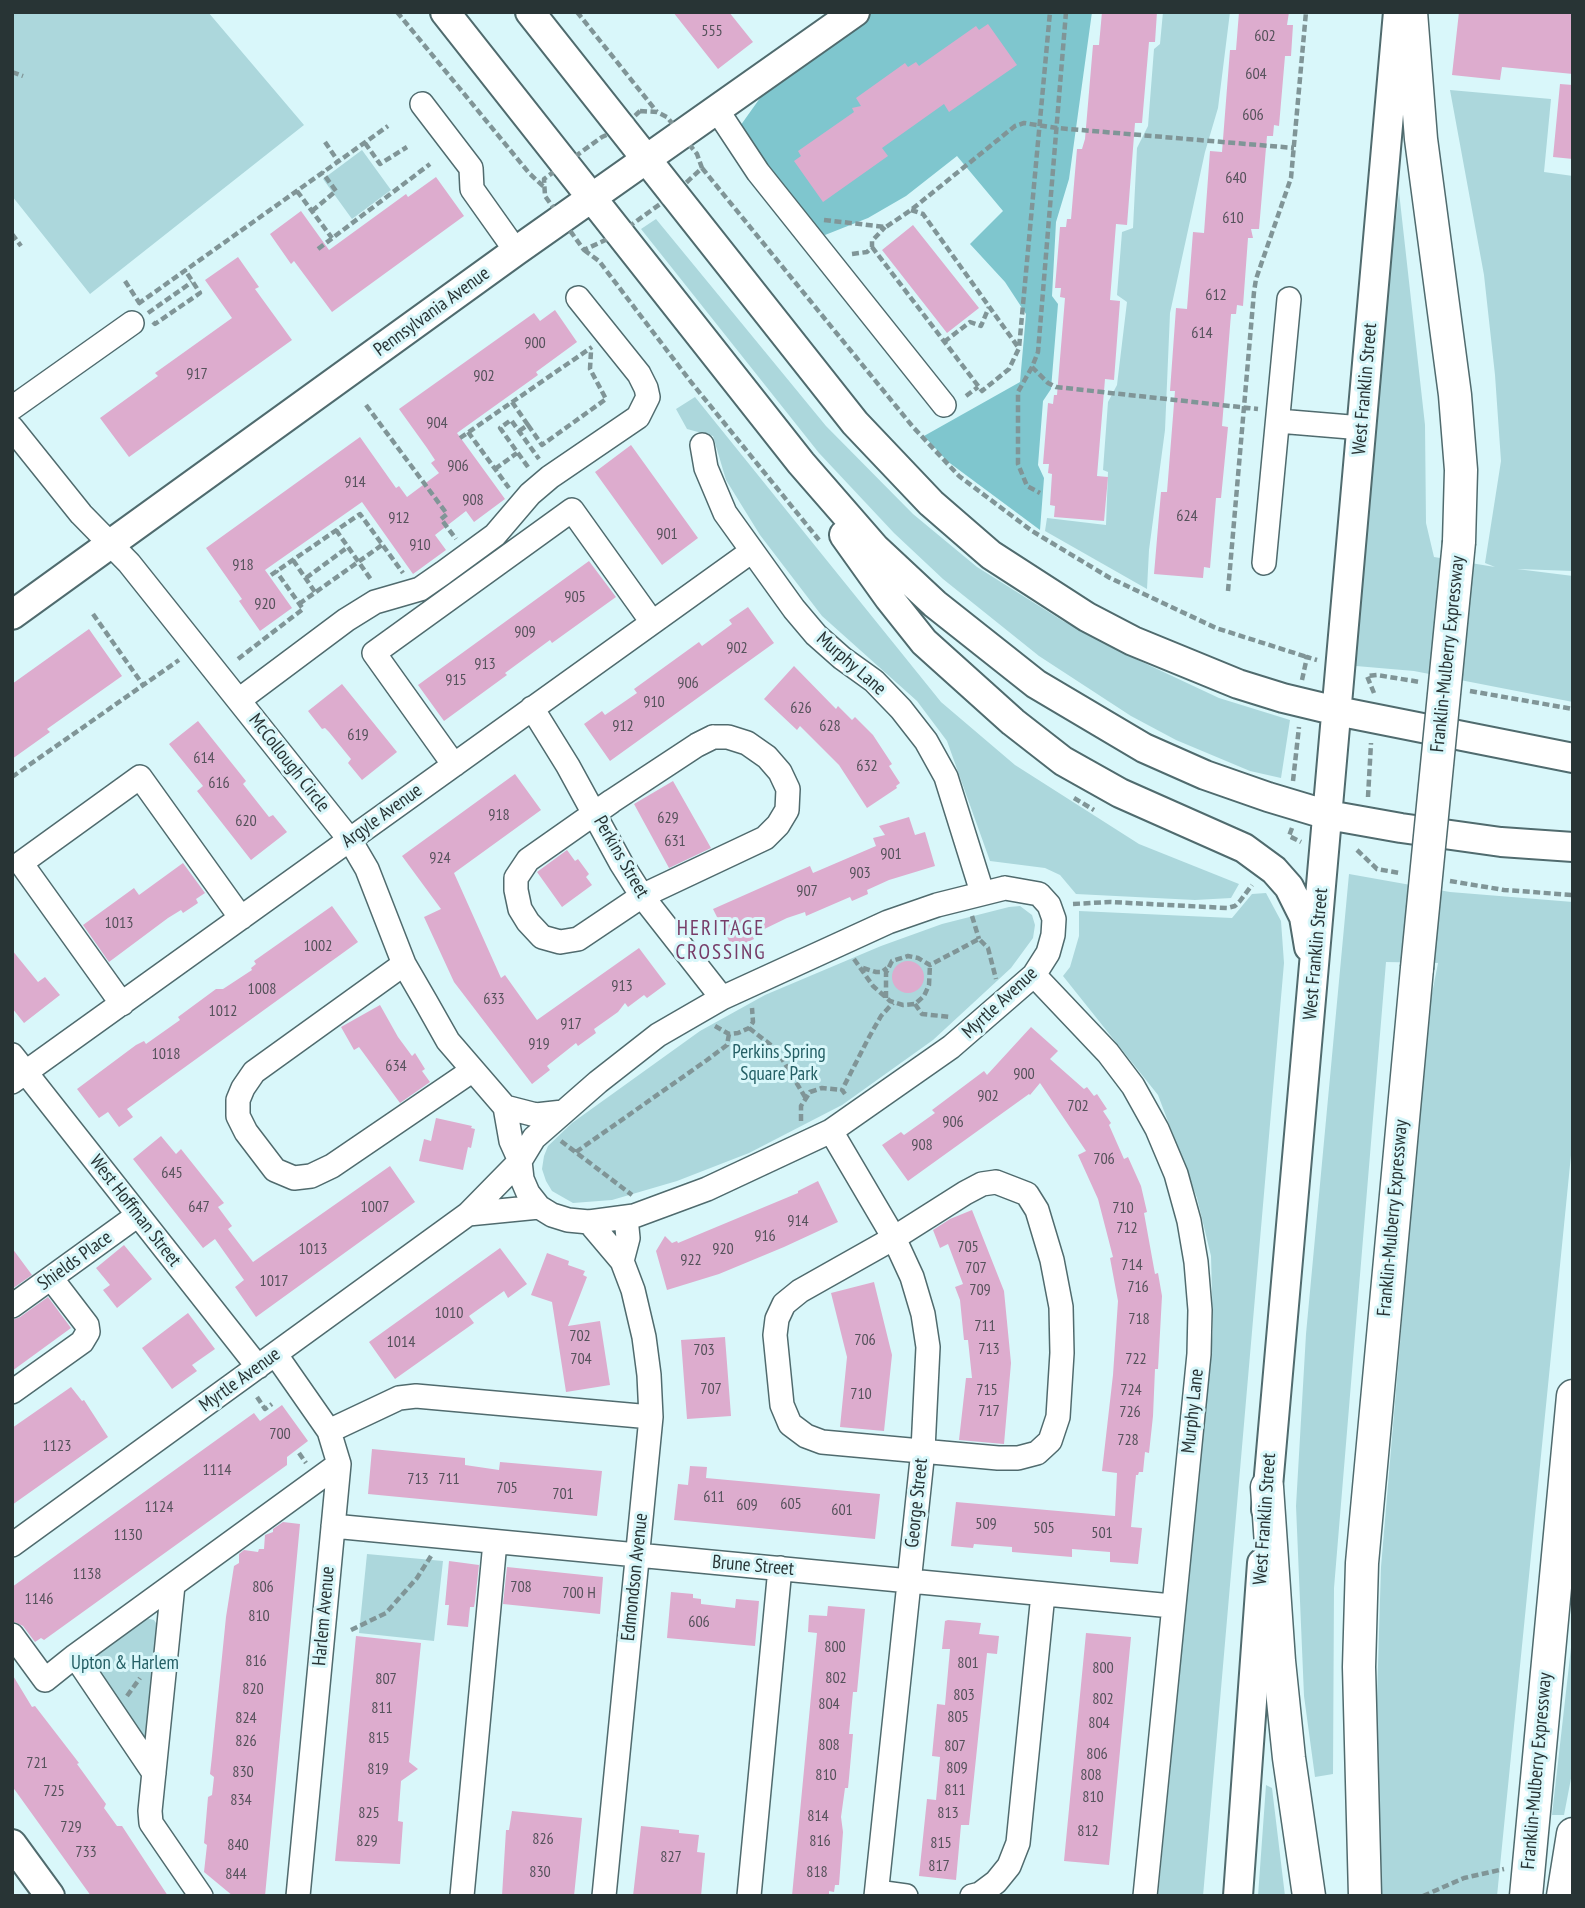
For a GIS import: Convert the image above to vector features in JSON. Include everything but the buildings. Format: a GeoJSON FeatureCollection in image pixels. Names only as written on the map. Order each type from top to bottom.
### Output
{"type":"FeatureCollection","features":[{"type":"Feature","properties":{"kind":"highway","name":"Franklin-Mulberry Expressway"},"geometry":{"type":"LineString","coordinates":[[1365,1896],[1359,1667],[1362,1563],[1459,542],[1461,470],[1455,395],[1421,139],[1411,12]]}},
{"type":"Feature","properties":{"kind":"highway","name":"Franklin-Mulberry Expressway"},"geometry":{"type":"LineString","coordinates":[[1526,1896],[1573,1396]]}},
{"type":"Feature","properties":{"kind":"highway"},"geometry":{"type":"LineString","coordinates":[[1267,1487],[1279,1661],[1289,1758],[1309,1896]]}},
{"type":"Feature","properties":{"kind":"highway"},"geometry":{"type":"LineString","coordinates":[[1563,1896],[1573,1834]]}},
{"type":"Feature","properties":{"kind":"main road"},"geometry":{"type":"LineString","coordinates":[[445,12],[801,463],[875,548],[935,604],[1036,684],[1090,718],[1157,753],[1231,784],[1328,815],[1501,842],[1573,847]]}},
{"type":"Feature","properties":{"kind":"main road"},"geometry":{"type":"LineString","coordinates":[[530,12],[855,423],[931,503],[992,555],[1087,617],[1133,641],[1238,684],[1337,711],[1573,758]]}},
{"type":"Feature","properties":{"kind":"main road","name":"Pennsylvania Avenue"},"geometry":{"type":"LineString","coordinates":[[12,615],[516,251],[855,12]]}},
{"type":"Feature","properties":{"kind":"main road","name":"West Franklin Street"},"geometry":{"type":"LineString","coordinates":[[1238,1896],[1267,1487],[1398,12]]}},
{"type":"Feature","properties":{"kind":"main road"},"geometry":{"type":"LineString","coordinates":[[801,463],[856,553],[910,624],[934,651],[1013,722],[1075,768],[1120,793],[1244,848],[1273,870],[1289,887],[1304,918],[1314,973]]}},
{"type":"Feature","properties":{"kind":"main road"},"geometry":{"type":"LineString","coordinates":[[12,1844],[50,1896]]}},
{"type":"Feature","properties":{"kind":"street"},"geometry":{"type":"LineString","coordinates":[[422,104],[471,167],[472,189],[516,251]]}},
{"type":"Feature","properties":{"kind":"street"},"geometry":{"type":"LineString","coordinates":[[717,110],[758,172],[944,405]]}},
{"type":"Feature","properties":{"kind":"street"},"geometry":{"type":"LineString","coordinates":[[239,700],[346,620],[375,602],[420,589],[443,573],[495,535],[540,485],[638,417],[648,397],[646,387],[639,374],[578,298]]}},
{"type":"Feature","properties":{"kind":"street"},"geometry":{"type":"LineString","coordinates":[[1264,563],[1272,416],[1289,299]]}},
{"type":"Feature","properties":{"kind":"street"},"geometry":{"type":"LineString","coordinates":[[12,408],[136,315]]}},
{"type":"Feature","properties":{"kind":"street"},"geometry":{"type":"LineString","coordinates":[[1272,416],[1362,428]]}},
{"type":"Feature","properties":{"kind":"street","name":"McCollough Circle"},"geometry":{"type":"LineString","coordinates":[[12,428],[80,514],[129,563],[350,839],[367,869],[404,964],[448,1041],[505,1107]]}},
{"type":"Feature","properties":{"kind":"street","name":"Murphy Lane"},"geometry":{"type":"LineString","coordinates":[[702,445],[706,468],[725,513],[752,551],[816,635],[842,659],[874,681],[926,741],[946,777],[976,902]]}},
{"type":"Feature","properties":{"kind":"street"},"geometry":{"type":"LineString","coordinates":[[454,765],[374,653],[572,510],[652,622]]}},
{"type":"Feature","properties":{"kind":"street","name":"Argyle Avenue"},"geometry":{"type":"LineString","coordinates":[[17,1070],[122,1004],[752,551]]}},
{"type":"Feature","properties":{"kind":"street","name":"Perkins Street"},"geometry":{"type":"LineString","coordinates":[[532,708],[642,896],[722,998]]}},
{"type":"Feature","properties":{"kind":"street"},"geometry":{"type":"LineString","coordinates":[[713,737],[728,737],[747,744],[767,757],[780,772],[788,789],[787,810],[778,825],[765,838],[642,896],[578,939],[559,942],[542,937],[520,909],[516,878],[528,860],[595,813],[713,737]]}},
{"type":"Feature","properties":{"kind":"street"},"geometry":{"type":"LineString","coordinates":[[122,1004],[21,863],[86,816],[141,777],[241,918]]}},
{"type":"Feature","properties":{"kind":"street","name":"Myrtle Avenue"},"geometry":{"type":"LineString","coordinates":[[12,1545],[468,1214],[520,1161],[534,1138],[658,1035],[722,998],[888,922],[976,902],[1005,888],[1040,894],[1049,905],[1054,919],[1054,936],[1048,953],[1034,975],[951,1047],[831,1131],[697,1193],[625,1218],[589,1222],[568,1220],[552,1215],[540,1207],[468,1214]]}},
{"type":"Feature","properties":{"kind":"street"},"geometry":{"type":"LineString","coordinates":[[404,964],[254,1072],[238,1100],[239,1116],[246,1132],[275,1170],[294,1178],[311,1176],[332,1166],[473,1070]]}},
{"type":"Feature","properties":{"kind":"street","name":"Murphy Lane"},"geometry":{"type":"LineString","coordinates":[[1034,975],[1108,1053],[1133,1086],[1157,1129],[1176,1174],[1189,1221],[1196,1262],[1200,1310],[1199,1354],[1145,1896]]}},
{"type":"Feature","properties":{"kind":"street","name":"West Hoffman Street"},"geometry":{"type":"LineString","coordinates":[[17,1070],[138,1215],[267,1361]]}},
{"type":"Feature","properties":{"kind":"street"},"geometry":{"type":"LineString","coordinates":[[540,1207],[528,1193],[522,1179],[520,1161],[511,1141],[505,1107],[536,1115],[563,1112]]}},
{"type":"Feature","properties":{"kind":"street","name":"George Street"},"geometry":{"type":"LineString","coordinates":[[831,1131],[894,1238],[912,1277],[923,1314],[928,1347],[923,1450],[876,1894]]}},
{"type":"Feature","properties":{"kind":"street"},"geometry":{"type":"LineString","coordinates":[[996,1182],[1011,1186],[1027,1195],[1037,1210],[1052,1259],[1060,1307],[1062,1353],[1058,1417],[1050,1441],[1037,1453],[1018,1458],[822,1442],[806,1436],[790,1424],[782,1405],[775,1335],[777,1319],[784,1304],[800,1291],[894,1238],[982,1184],[996,1182]]}},
{"type":"Feature","properties":{"kind":"street","name":"Shields Place"},"geometry":{"type":"LineString","coordinates":[[12,1306],[138,1215]]}},
{"type":"Feature","properties":{"kind":"street"},"geometry":{"type":"LineString","coordinates":[[622,1261],[628,1238],[625,1218]]}},
{"type":"Feature","properties":{"kind":"street"},"geometry":{"type":"LineString","coordinates":[[589,1222],[622,1261]]}},
{"type":"Feature","properties":{"kind":"street","name":"Edmondson Avenue"},"geometry":{"type":"LineString","coordinates":[[604,1896],[651,1417],[644,1336],[633,1290],[622,1261]]}},
{"type":"Feature","properties":{"kind":"street"},"geometry":{"type":"LineString","coordinates":[[12,1392],[82,1342],[88,1332],[87,1325],[51,1278]]}},
{"type":"Feature","properties":{"kind":"street","name":"Harlem Avenue"},"geometry":{"type":"LineString","coordinates":[[267,1361],[329,1430],[339,1464],[299,1896]]}},
{"type":"Feature","properties":{"kind":"street"},"geometry":{"type":"LineString","coordinates":[[329,1430],[399,1398],[416,1396],[651,1417]]}},
{"type":"Feature","properties":{"kind":"street"},"geometry":{"type":"LineString","coordinates":[[12,1635],[44,1680],[339,1464]]}},
{"type":"Feature","properties":{"kind":"street","name":"Brune Street"},"geometry":{"type":"LineString","coordinates":[[333,1526],[1172,1606]]}},
{"type":"Feature","properties":{"kind":"street"},"geometry":{"type":"LineString","coordinates":[[462,1896],[495,1542]]}},
{"type":"Feature","properties":{"kind":"street"},"geometry":{"type":"LineString","coordinates":[[748,1896],[780,1569]]}},
{"type":"Feature","properties":{"kind":"street"},"geometry":{"type":"LineString","coordinates":[[173,1585],[150,1811],[151,1823],[201,1896]]}},
{"type":"Feature","properties":{"kind":"street"},"geometry":{"type":"LineString","coordinates":[[972,1896],[980,1894],[996,1882],[1009,1866],[1018,1843],[1043,1594]]}},
{"type":"Feature","properties":{"kind":"street"},"geometry":{"type":"LineString","coordinates":[[75,1656],[154,1773]]}},
{"type":"Feature","properties":{"kind":"street"},"geometry":{"type":"LineString","coordinates":[[876,1894],[906,1896]]}},
{"type":"Feature","properties":{"kind":"path"},"geometry":{"type":"LineString","coordinates":[[397,12],[529,173],[545,188]]}},
{"type":"Feature","properties":{"kind":"path"},"geometry":{"type":"LineString","coordinates":[[577,12],[657,112]]}},
{"type":"Feature","properties":{"kind":"path"},"geometry":{"type":"LineString","coordinates":[[867,225],[872,244],[978,387],[982,391],[1009,369],[1019,348],[1050,12]]}},
{"type":"Feature","properties":{"kind":"path"},"geometry":{"type":"LineString","coordinates":[[1040,494],[1027,486],[1018,464],[1018,392],[1038,352],[1066,12]]}},
{"type":"Feature","properties":{"kind":"path"},"geometry":{"type":"LineString","coordinates":[[1228,591],[1255,279],[1291,178],[1306,12]]}},
{"type":"Feature","properties":{"kind":"path"},"geometry":{"type":"LineString","coordinates":[[12,72],[23,76]]}},
{"type":"Feature","properties":{"kind":"path"},"geometry":{"type":"LineString","coordinates":[[640,111],[657,112],[667,117]]}},
{"type":"Feature","properties":{"kind":"path"},"geometry":{"type":"LineString","coordinates":[[850,254],[867,251],[886,227],[1015,126],[1024,123],[1294,148]]}},
{"type":"Feature","properties":{"kind":"path"},"geometry":{"type":"LineString","coordinates":[[136,315],[185,270],[388,126]]}},
{"type":"Feature","properties":{"kind":"path"},"geometry":{"type":"LineString","coordinates":[[324,142],[338,161]]}},
{"type":"Feature","properties":{"kind":"path"},"geometry":{"type":"LineString","coordinates":[[365,143],[380,164],[407,147]]}},
{"type":"Feature","properties":{"kind":"path"},"geometry":{"type":"LineString","coordinates":[[697,154],[702,168],[913,427],[958,476],[1032,531],[1110,578],[1216,628],[1320,661]]}},
{"type":"Feature","properties":{"kind":"path"},"geometry":{"type":"LineString","coordinates":[[318,249],[430,164]]}},
{"type":"Feature","properties":{"kind":"path"},"geometry":{"type":"LineString","coordinates":[[693,175],[702,168]]}},
{"type":"Feature","properties":{"kind":"path"},"geometry":{"type":"LineString","coordinates":[[312,211],[337,191],[322,172]]}},
{"type":"Feature","properties":{"kind":"path"},"geometry":{"type":"LineString","coordinates":[[544,179],[545,196]]}},
{"type":"Feature","properties":{"kind":"path"},"geometry":{"type":"LineString","coordinates":[[297,191],[332,239]]}},
{"type":"Feature","properties":{"kind":"path"},"geometry":{"type":"LineString","coordinates":[[911,210],[923,214],[1019,348]]}},
{"type":"Feature","properties":{"kind":"path"},"geometry":{"type":"LineString","coordinates":[[637,221],[648,213]]}},
{"type":"Feature","properties":{"kind":"path"},"geometry":{"type":"LineString","coordinates":[[823,219],[886,227]]}},
{"type":"Feature","properties":{"kind":"path"},"geometry":{"type":"LineString","coordinates":[[12,234],[22,246]]}},
{"type":"Feature","properties":{"kind":"path"},"geometry":{"type":"LineString","coordinates":[[576,241],[584,250],[599,245]]}},
{"type":"Feature","properties":{"kind":"path"},"geometry":{"type":"LineString","coordinates":[[155,324],[200,293],[185,270]]}},
{"type":"Feature","properties":{"kind":"path"},"geometry":{"type":"LineString","coordinates":[[136,315],[192,282]]}},
{"type":"Feature","properties":{"kind":"path"},"geometry":{"type":"LineString","coordinates":[[944,342],[970,321],[981,326],[989,307]]}},
{"type":"Feature","properties":{"kind":"path"},"geometry":{"type":"LineString","coordinates":[[460,438],[468,432],[592,347],[590,369],[606,399],[542,445],[512,402]]}},
{"type":"Feature","properties":{"kind":"path"},"geometry":{"type":"LineString","coordinates":[[1032,366],[1048,383],[1056,387],[1244,408],[1272,416]]}},
{"type":"Feature","properties":{"kind":"path"},"geometry":{"type":"LineString","coordinates":[[966,396],[978,387]]}},
{"type":"Feature","properties":{"kind":"path"},"geometry":{"type":"LineString","coordinates":[[366,405],[447,514],[441,519],[458,541]]}},
{"type":"Feature","properties":{"kind":"path"},"geometry":{"type":"LineString","coordinates":[[539,459],[511,420],[500,428],[540,485]]}},
{"type":"Feature","properties":{"kind":"path"},"geometry":{"type":"LineString","coordinates":[[519,431],[528,425]]}},
{"type":"Feature","properties":{"kind":"path"},"geometry":{"type":"LineString","coordinates":[[468,432],[514,496]]}},
{"type":"Feature","properties":{"kind":"path"},"geometry":{"type":"LineString","coordinates":[[495,469],[517,453]]}},
{"type":"Feature","properties":{"kind":"path"},"geometry":{"type":"LineString","coordinates":[[238,659],[303,609],[274,573],[360,513],[406,576]]}},
{"type":"Feature","properties":{"kind":"path"},"geometry":{"type":"LineString","coordinates":[[336,530],[378,589]]}},
{"type":"Feature","properties":{"kind":"path"},"geometry":{"type":"LineString","coordinates":[[299,604],[382,545]]}},
{"type":"Feature","properties":{"kind":"path"},"geometry":{"type":"LineString","coordinates":[[306,578],[348,547]]}},
{"type":"Feature","properties":{"kind":"path"},"geometry":{"type":"LineString","coordinates":[[293,560],[315,592]]}},
{"type":"Feature","properties":{"kind":"path"},"geometry":{"type":"LineString","coordinates":[[93,614],[143,685]]}},
{"type":"Feature","properties":{"kind":"path"},"geometry":{"type":"LineString","coordinates":[[1303,674],[1307,657]]}},
{"type":"Feature","properties":{"kind":"path"},"geometry":{"type":"LineString","coordinates":[[12,777],[179,660]]}},
{"type":"Feature","properties":{"kind":"path"},"geometry":{"type":"LineString","coordinates":[[1367,676],[1375,695]]}},
{"type":"Feature","properties":{"kind":"path"},"geometry":{"type":"LineString","coordinates":[[1293,780],[1299,723]]}},
{"type":"Feature","properties":{"kind":"path"},"geometry":{"type":"LineString","coordinates":[[1368,794],[1370,763]]}},
{"type":"Feature","properties":{"kind":"path"},"geometry":{"type":"LineString","coordinates":[[1283,843],[1293,826]]}},
{"type":"Feature","properties":{"kind":"path"},"geometry":{"type":"LineString","coordinates":[[1289,836],[1304,844]]}},
{"type":"Feature","properties":{"kind":"path"},"geometry":{"type":"LineString","coordinates":[[1349,853],[1364,844]]}},
{"type":"Feature","properties":{"kind":"path"},"geometry":{"type":"LineString","coordinates":[[1357,850],[1377,869],[1402,873]]}},
{"type":"Feature","properties":{"kind":"path"},"geometry":{"type":"LineString","coordinates":[[1441,880],[1504,890],[1573,895]]}},
{"type":"Feature","properties":{"kind":"path"},"geometry":{"type":"LineString","coordinates":[[1069,897],[1073,905],[1110,902],[1227,908],[1235,906],[1254,881]]}},
{"type":"Feature","properties":{"kind":"path"},"geometry":{"type":"LineString","coordinates":[[976,902],[979,939],[988,948],[996,975],[995,983]]}},
{"type":"Feature","properties":{"kind":"path"},"geometry":{"type":"LineString","coordinates":[[930,965],[979,939]]}},
{"type":"Feature","properties":{"kind":"path"},"geometry":{"type":"LineString","coordinates":[[862,968],[882,972],[892,961],[908,956],[930,965]]}},
{"type":"Feature","properties":{"kind":"path"},"geometry":{"type":"LineString","coordinates":[[853,958],[873,986],[886,998],[902,1005],[915,1004],[924,996],[929,985],[930,965]]}},
{"type":"Feature","properties":{"kind":"path"},"geometry":{"type":"LineString","coordinates":[[886,998],[887,968]]}},
{"type":"Feature","properties":{"kind":"path"},"geometry":{"type":"LineString","coordinates":[[710,1020],[721,1031],[729,1034],[749,1028],[753,1012],[750,999]]}},
{"type":"Feature","properties":{"kind":"path"},"geometry":{"type":"LineString","coordinates":[[842,1090],[881,1016],[894,1002]]}},
{"type":"Feature","properties":{"kind":"path"},"geometry":{"type":"LineString","coordinates":[[915,1004],[922,1014],[958,1017]]}},
{"type":"Feature","properties":{"kind":"path"},"geometry":{"type":"LineString","coordinates":[[749,1028],[776,1049],[805,1097]]}},
{"type":"Feature","properties":{"kind":"path"},"geometry":{"type":"LineString","coordinates":[[576,1152],[727,1045],[729,1034]]}},
{"type":"Feature","properties":{"kind":"path"},"geometry":{"type":"LineString","coordinates":[[803,1127],[801,1106],[810,1092],[822,1088],[842,1090]]}},
{"type":"Feature","properties":{"kind":"path"},"geometry":{"type":"LineString","coordinates":[[842,1090],[848,1101]]}},
{"type":"Feature","properties":{"kind":"path"},"geometry":{"type":"LineString","coordinates":[[556,1138],[637,1197]]}},
{"type":"Feature","properties":{"kind":"path"},"geometry":{"type":"LineString","coordinates":[[257,1397],[265,1409],[272,1404]]}},
{"type":"Feature","properties":{"kind":"path"},"geometry":{"type":"LineString","coordinates":[[351,1630],[372,1622],[397,1602],[417,1578],[431,1555]]}},
{"type":"Feature","properties":{"kind":"path"},"geometry":{"type":"LineString","coordinates":[[111,1709],[136,1686],[142,1671]]}},
{"type":"Feature","properties":{"kind":"path"},"geometry":{"type":"LineString","coordinates":[[1423,1896],[1464,1878],[1504,1869]]}},
{"type":"Feature","properties":{"kind":"green space"},"geometry":{"type":"Polygon","coordinates":[[[12,12],[208,12],[304,125],[90,294],[12,196],[12,12]]]}},
{"type":"Feature","properties":{"kind":"green space"},"geometry":{"type":"Polygon","coordinates":[[[1163,12],[1230,12],[1218,108],[1205,152],[1170,313],[1165,430],[1149,550],[1147,589],[1045,531],[1047,518],[1106,525],[1108,472],[1103,470],[1108,402],[1117,385],[1127,302],[1117,295],[1122,232],[1133,228],[1137,148],[1148,126],[1154,49],[1160,44],[1163,12]]]}},
{"type":"Feature","properties":{"kind":"green space"},"geometry":{"type":"Polygon","coordinates":[[[1450,90],[1551,99],[1544,172],[1573,176],[1573,571],[1517,569],[1573,576],[1573,702],[1414,671],[1356,666],[1383,333],[1399,192],[1425,425],[1426,523],[1434,557],[1495,567],[1485,563],[1501,461],[1495,375],[1484,275],[1450,90]]]}},
{"type":"Feature","properties":{"kind":"green space"},"geometry":{"type":"Polygon","coordinates":[[[362,150],[391,190],[352,219],[323,179],[362,150]]]}},
{"type":"Feature","properties":{"kind":"green space"},"geometry":{"type":"Polygon","coordinates":[[[656,219],[826,426],[913,514],[977,567],[1063,621],[1140,661],[1219,698],[1290,720],[1281,778],[1250,771],[1176,740],[1131,716],[1039,656],[943,579],[894,533],[819,453],[641,229],[656,219]]]}},
{"type":"Feature","properties":{"kind":"green space"},"geometry":{"type":"Polygon","coordinates":[[[695,397],[941,702],[1015,765],[1139,844],[1239,884],[1231,898],[1195,900],[1076,894],[1060,875],[1045,868],[990,861],[947,741],[917,701],[822,616],[760,535],[726,480],[713,436],[687,429],[676,409],[695,397]]]}},
{"type":"Feature","properties":{"kind":"green space"},"geometry":{"type":"Polygon","coordinates":[[[1349,874],[1450,892],[1573,902],[1573,1135],[1497,1896],[1381,1896],[1376,1730],[1381,1567],[1428,1014],[1438,963],[1386,962],[1334,1588],[1333,1774],[1315,1777],[1304,1696],[1296,1506],[1306,1334],[1349,874]]]}},
{"type":"Feature","properties":{"kind":"green space"},"geometry":{"type":"Polygon","coordinates":[[[1266,893],[1281,921],[1284,963],[1203,1896],[1158,1896],[1213,1331],[1211,1256],[1197,1198],[1158,1095],[1063,976],[1070,967],[1079,936],[1079,911],[1232,918],[1252,894],[1266,893]]]}},
{"type":"Feature","properties":{"kind":"green space","name":"Perkins Spring Square Park"},"geometry":{"type":"Polygon","coordinates":[[[1020,906],[1032,915],[1035,925],[1033,938],[1011,968],[933,1040],[842,1105],[749,1153],[677,1181],[612,1200],[573,1203],[552,1191],[546,1181],[542,1169],[548,1146],[572,1123],[700,1031],[765,995],[881,946],[942,924],[1020,906]]]}},
{"type":"Feature","properties":{"kind":"green space"},"geometry":{"type":"Polygon","coordinates":[[[367,1554],[443,1561],[434,1641],[359,1633],[367,1554]]]}},
{"type":"Feature","properties":{"kind":"green space","name":"Upton & Harlem"},"geometry":{"type":"Polygon","coordinates":[[[146,1618],[154,1620],[158,1626],[147,1738],[143,1739],[90,1666],[90,1658],[146,1618]]]}},
{"type":"Feature","properties":{"kind":"green space"},"geometry":{"type":"Polygon","coordinates":[[[1573,1630],[1573,1768],[1564,1815],[1552,1815],[1573,1630]]]}},
{"type":"Feature","properties":{"kind":"green space"},"geometry":{"type":"Polygon","coordinates":[[[1266,1785],[1272,1788],[1285,1896],[1258,1896],[1266,1785]]]}},
{"type":"Feature","properties":{"kind":"shaded area"},"geometry":{"type":"Polygon","coordinates":[[[867,12],[1092,12],[1069,179],[1056,222],[1052,296],[1058,304],[1051,389],[1043,401],[1038,465],[1044,478],[1040,530],[947,461],[924,436],[1020,382],[1026,314],[1005,282],[970,244],[1003,211],[957,156],[906,196],[868,218],[825,235],[787,202],[738,129],[780,70],[867,12]]]}},
{"type":"Feature","properties":{"kind":"district","name":"HERITAGE CROSSING"},"geometry":{"type":"Point","coordinates":[721,941]}}]}
